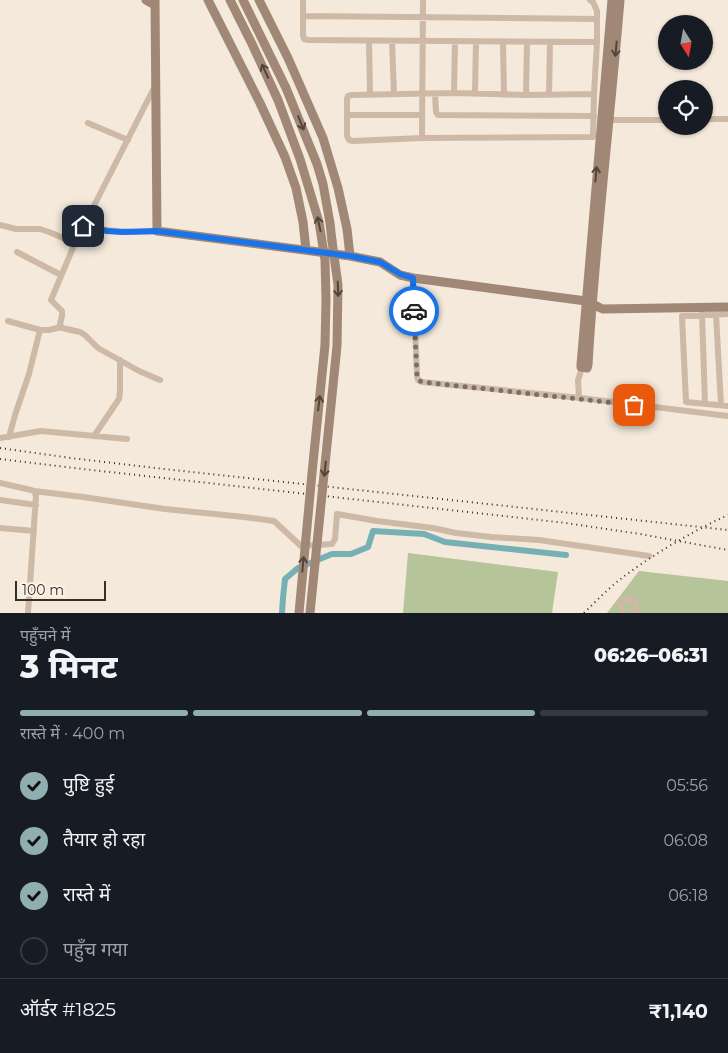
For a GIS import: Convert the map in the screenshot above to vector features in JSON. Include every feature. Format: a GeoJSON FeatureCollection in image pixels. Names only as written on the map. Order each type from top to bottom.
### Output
{"type":"FeatureCollection","features":[{"type":"Feature","properties":{"kind":"street"},"geometry":{"type":"LineString","coordinates":[[146,0],[155,2],[157,231]]}},
{"type":"Feature","properties":{"kind":"street"},"geometry":{"type":"LineString","coordinates":[[208,0],[285,157],[296,188],[306,250]]}},
{"type":"Feature","properties":{"kind":"street"},"geometry":{"type":"LineString","coordinates":[[230,0],[278,100],[300,159],[319,222],[325,260],[326,345],[298,613]]}},
{"type":"Feature","properties":{"kind":"street"},"geometry":{"type":"LineString","coordinates":[[243,0],[286,88],[317,164],[323,184],[330,223],[338,285],[337,346],[310,613]]}},
{"type":"Feature","properties":{"kind":"street"},"geometry":{"type":"LineString","coordinates":[[259,0],[288,58],[323,138],[338,188],[347,229],[350,256]]}},
{"type":"Feature","properties":{"kind":"street"},"geometry":{"type":"LineString","coordinates":[[303,0],[302,35],[306,40],[598,42]]}},
{"type":"Feature","properties":{"kind":"street"},"geometry":{"type":"LineString","coordinates":[[422,138],[423,0]]}},
{"type":"Feature","properties":{"kind":"street"},"geometry":{"type":"LineString","coordinates":[[590,0],[597,11],[598,42],[593,137],[422,138],[353,141],[347,136],[348,96],[352,95],[454,93],[504,95],[594,94]]}},
{"type":"Feature","properties":{"kind":"street"},"geometry":{"type":"LineString","coordinates":[[579,398],[578,380],[582,368],[586,368],[588,365],[589,301],[596,177],[612,0]]}},
{"type":"Feature","properties":{"kind":"street"},"geometry":{"type":"LineString","coordinates":[[589,301],[610,120],[620,0]]}},
{"type":"Feature","properties":{"kind":"street"},"geometry":{"type":"LineString","coordinates":[[302,16],[597,19]]}},
{"type":"Feature","properties":{"kind":"street"},"geometry":{"type":"LineString","coordinates":[[369,41],[370,94]]}},
{"type":"Feature","properties":{"kind":"street"},"geometry":{"type":"LineString","coordinates":[[392,41],[394,94]]}},
{"type":"Feature","properties":{"kind":"street"},"geometry":{"type":"LineString","coordinates":[[454,93],[455,42]]}},
{"type":"Feature","properties":{"kind":"street"},"geometry":{"type":"LineString","coordinates":[[475,94],[476,42]]}},
{"type":"Feature","properties":{"kind":"street"},"geometry":{"type":"LineString","coordinates":[[503,42],[504,95]]}},
{"type":"Feature","properties":{"kind":"street"},"geometry":{"type":"LineString","coordinates":[[526,42],[526,95]]}},
{"type":"Feature","properties":{"kind":"street"},"geometry":{"type":"LineString","coordinates":[[549,95],[550,42]]}},
{"type":"Feature","properties":{"kind":"street"},"geometry":{"type":"LineString","coordinates":[[61,326],[62,311],[51,300],[83,226],[156,84]]}},
{"type":"Feature","properties":{"kind":"street"},"geometry":{"type":"LineString","coordinates":[[435,94],[436,112],[438,115],[594,116]]}},
{"type":"Feature","properties":{"kind":"street"},"geometry":{"type":"LineString","coordinates":[[347,115],[422,115]]}},
{"type":"Feature","properties":{"kind":"street"},"geometry":{"type":"LineString","coordinates":[[713,119],[728,119]]}},
{"type":"Feature","properties":{"kind":"street"},"geometry":{"type":"LineString","coordinates":[[610,120],[658,120]]}},
{"type":"Feature","properties":{"kind":"street"},"geometry":{"type":"LineString","coordinates":[[88,123],[128,140]]}},
{"type":"Feature","properties":{"kind":"street"},"geometry":{"type":"LineString","coordinates":[[0,225],[16,229],[40,229],[75,243]]}},
{"type":"Feature","properties":{"kind":"street"},"geometry":{"type":"LineString","coordinates":[[83,226],[122,232],[157,231],[350,256],[380,262],[400,274],[413,278],[589,301],[600,308],[701,312],[716,315],[728,314]]}},
{"type":"Feature","properties":{"kind":"street"},"geometry":{"type":"LineString","coordinates":[[17,252],[61,275]]}},
{"type":"Feature","properties":{"kind":"street"},"geometry":{"type":"LineString","coordinates":[[413,278],[417,376],[420,381],[728,416]]}},
{"type":"Feature","properties":{"kind":"street"},"geometry":{"type":"LineString","coordinates":[[716,315],[725,405],[686,402],[682,316],[728,307]]}},
{"type":"Feature","properties":{"kind":"street"},"geometry":{"type":"LineString","coordinates":[[701,312],[707,404],[705,414]]}},
{"type":"Feature","properties":{"kind":"street"},"geometry":{"type":"LineString","coordinates":[[8,322],[40,330],[49,330],[61,326],[85,335],[98,348],[160,380]]}},
{"type":"Feature","properties":{"kind":"street"},"geometry":{"type":"LineString","coordinates":[[9,437],[29,374],[40,330]]}},
{"type":"Feature","properties":{"kind":"street"},"geometry":{"type":"LineString","coordinates":[[94,436],[119,399],[120,360]]}},
{"type":"Feature","properties":{"kind":"street"},"geometry":{"type":"LineString","coordinates":[[0,438],[41,431],[127,439]]}},
{"type":"Feature","properties":{"kind":"street"},"geometry":{"type":"LineString","coordinates":[[0,483],[34,491],[274,521],[301,546],[332,544],[335,540],[337,514],[456,533],[539,540],[650,556]]}},
{"type":"Feature","properties":{"kind":"street"},"geometry":{"type":"LineString","coordinates":[[28,613],[36,504],[34,491]]}},
{"type":"Feature","properties":{"kind":"street"},"geometry":{"type":"LineString","coordinates":[[0,500],[36,504]]}},
{"type":"Feature","properties":{"kind":"street"},"geometry":{"type":"LineString","coordinates":[[0,528],[34,531]]}},
{"type":"Feature","properties":{"kind":"street"},"geometry":{"type":"LineString","coordinates":[[624,613],[620,605],[621,600],[629,599],[635,602],[637,611],[635,613]]}},
{"type":"Feature","properties":{"kind":"green space"},"geometry":{"type":"Polygon","coordinates":[[[408,553],[558,572],[552,613],[403,613],[408,553]]]}},
{"type":"Feature","properties":{"kind":"green space"},"geometry":{"type":"Polygon","coordinates":[[[639,571],[728,581],[728,613],[607,613],[639,571]]]}},
{"type":"Feature","properties":{"kind":"waterway"},"geometry":{"type":"LineString","coordinates":[[282,613],[285,579],[298,568],[332,554],[351,554],[368,547],[373,531],[424,534],[445,542],[566,555]]}},
{"type":"Feature","properties":{"kind":"railway"},"geometry":{"type":"LineString","coordinates":[[0,448],[164,469],[728,530]]}},
{"type":"Feature","properties":{"kind":"railway"},"geometry":{"type":"LineString","coordinates":[[0,459],[566,523],[728,550]]}},
{"type":"Feature","properties":{"kind":"railway"},"geometry":{"type":"LineString","coordinates":[[584,613],[618,581],[643,563],[685,537],[728,515]]}},
{"type":"Feature","properties":{"kind":"way so far"},"geometry":{"type":"LineString","coordinates":[[414,311],[417,376],[418,380],[422,382],[634,405]]}},
{"type":"Feature","properties":{"kind":"route"},"geometry":{"type":"LineString","coordinates":[[83,226],[107,231],[157,231],[336,254],[380,262],[400,274],[413,278],[414,311]]}}]}
